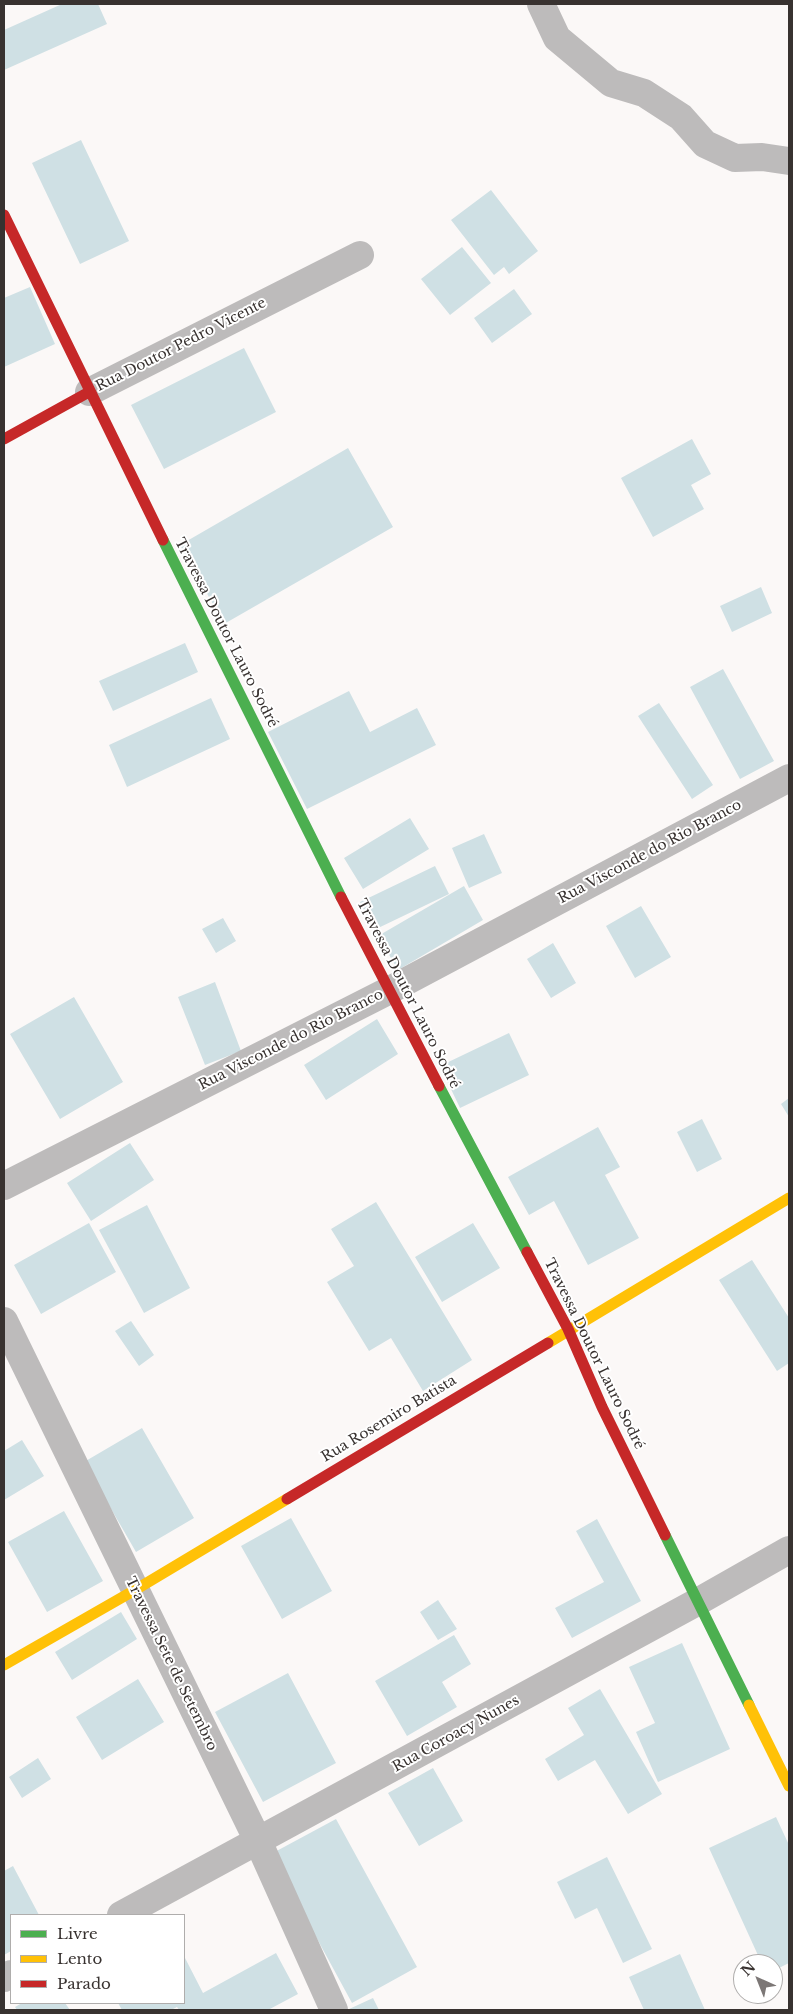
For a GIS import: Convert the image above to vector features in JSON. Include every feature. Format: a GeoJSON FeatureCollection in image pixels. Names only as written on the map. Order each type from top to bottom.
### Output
{"type":"FeatureCollection","features":[{"type":"Feature","properties":{"kind":"street"},"geometry":{"type":"LineString","coordinates":[[541,4],[557,38],[611,83],[644,93],[681,117],[705,144],[735,158],[762,157],[789,161]]}},
{"type":"Feature","properties":{"kind":"street","name":"Travessa Doutor Lauro Sodré"},"geometry":{"type":"LineString","coordinates":[[4,215],[89,392],[388,991],[568,1329],[602,1407],[789,1786]]}},
{"type":"Feature","properties":{"kind":"street","name":"Rua Doutor Pedro Vicente"},"geometry":{"type":"LineString","coordinates":[[4,439],[89,392],[360,255]]}},
{"type":"Feature","properties":{"kind":"street","name":"Rua Visconde do Rio Branco"},"geometry":{"type":"LineString","coordinates":[[4,1186],[388,991],[789,778]]}},
{"type":"Feature","properties":{"kind":"street","name":"Rua Rosemiro Batista"},"geometry":{"type":"LineString","coordinates":[[4,1665],[135,1590],[789,1198]]}},
{"type":"Feature","properties":{"kind":"street","name":"Travessa Sete de Setembro"},"geometry":{"type":"LineString","coordinates":[[4,1321],[258,1841],[334,2010]]}},
{"type":"Feature","properties":{"kind":"street","name":"Rua Coroacy Nunes"},"geometry":{"type":"LineString","coordinates":[[123,1914],[699,1601],[789,1550]]}},
{"type":"Feature","properties":{"kind":"building"},"geometry":{"type":"Polygon","coordinates":[[[62,4],[98,4],[107,24],[4,70],[4,30],[62,4]]]}},
{"type":"Feature","properties":{"kind":"building"},"geometry":{"type":"Polygon","coordinates":[[[81,140],[129,241],[80,264],[32,163],[81,140]]]}},
{"type":"Feature","properties":{"kind":"building"},"geometry":{"type":"Polygon","coordinates":[[[491,190],[538,251],[509,274],[504,267],[494,275],[451,220],[491,190]]]}},
{"type":"Feature","properties":{"kind":"building"},"geometry":{"type":"Polygon","coordinates":[[[462,247],[491,283],[450,315],[421,279],[462,247]]]}},
{"type":"Feature","properties":{"kind":"building"},"geometry":{"type":"Polygon","coordinates":[[[30,287],[55,344],[4,367],[4,298],[30,287]]]}},
{"type":"Feature","properties":{"kind":"building"},"geometry":{"type":"Polygon","coordinates":[[[514,289],[532,314],[492,343],[474,318],[514,289]]]}},
{"type":"Feature","properties":{"kind":"building"},"geometry":{"type":"Polygon","coordinates":[[[244,348],[276,412],[164,469],[131,405],[244,348]]]}},
{"type":"Feature","properties":{"kind":"building"},"geometry":{"type":"Polygon","coordinates":[[[692,439],[711,474],[691,485],[704,509],[653,537],[621,478],[692,439]]]}},
{"type":"Feature","properties":{"kind":"building"},"geometry":{"type":"Polygon","coordinates":[[[348,448],[393,527],[224,624],[180,545],[348,448]]]}},
{"type":"Feature","properties":{"kind":"building"},"geometry":{"type":"Polygon","coordinates":[[[761,587],[772,613],[732,632],[720,606],[761,587]]]}},
{"type":"Feature","properties":{"kind":"building"},"geometry":{"type":"Polygon","coordinates":[[[185,643],[198,672],[113,711],[99,681],[185,643]]]}},
{"type":"Feature","properties":{"kind":"building"},"geometry":{"type":"Polygon","coordinates":[[[723,669],[774,761],[740,779],[690,687],[723,669]]]}},
{"type":"Feature","properties":{"kind":"building"},"geometry":{"type":"Polygon","coordinates":[[[349,691],[370,732],[417,708],[436,745],[307,809],[268,732],[349,691]]]}},
{"type":"Feature","properties":{"kind":"building"},"geometry":{"type":"Polygon","coordinates":[[[211,698],[230,739],[127,787],[109,745],[211,698]]]}},
{"type":"Feature","properties":{"kind":"building"},"geometry":{"type":"Polygon","coordinates":[[[659,703],[713,785],[692,799],[638,716],[659,703]]]}},
{"type":"Feature","properties":{"kind":"building"},"geometry":{"type":"Polygon","coordinates":[[[410,818],[429,849],[363,889],[344,858],[410,818]]]}},
{"type":"Feature","properties":{"kind":"building"},"geometry":{"type":"Polygon","coordinates":[[[484,834],[502,873],[469,888],[452,848],[484,834]]]}},
{"type":"Feature","properties":{"kind":"building"},"geometry":{"type":"Polygon","coordinates":[[[435,866],[449,894],[374,930],[360,902],[435,866]]]}},
{"type":"Feature","properties":{"kind":"building"},"geometry":{"type":"Polygon","coordinates":[[[464,886],[483,920],[398,970],[378,936],[464,886]]]}},
{"type":"Feature","properties":{"kind":"building"},"geometry":{"type":"Polygon","coordinates":[[[641,906],[671,957],[635,978],[606,926],[641,906]]]}},
{"type":"Feature","properties":{"kind":"building"},"geometry":{"type":"Polygon","coordinates":[[[223,918],[236,941],[216,953],[202,929],[223,918]]]}},
{"type":"Feature","properties":{"kind":"building"},"geometry":{"type":"Polygon","coordinates":[[[553,943],[576,983],[551,998],[527,959],[553,943]]]}},
{"type":"Feature","properties":{"kind":"building"},"geometry":{"type":"Polygon","coordinates":[[[215,982],[241,1051],[205,1065],[178,997],[215,982]]]}},
{"type":"Feature","properties":{"kind":"building"},"geometry":{"type":"Polygon","coordinates":[[[74,997],[123,1082],[60,1119],[10,1034],[74,997]]]}},
{"type":"Feature","properties":{"kind":"building"},"geometry":{"type":"Polygon","coordinates":[[[377,1019],[398,1054],[326,1100],[304,1065],[377,1019]]]}},
{"type":"Feature","properties":{"kind":"building"},"geometry":{"type":"Polygon","coordinates":[[[509,1033],[529,1075],[460,1108],[440,1066],[509,1033]]]}},
{"type":"Feature","properties":{"kind":"building"},"geometry":{"type":"Polygon","coordinates":[[[789,1098],[789,1117],[781,1104],[789,1098]]]}},
{"type":"Feature","properties":{"kind":"building"},"geometry":{"type":"Polygon","coordinates":[[[702,1119],[722,1159],[697,1172],[677,1132],[702,1119]]]}},
{"type":"Feature","properties":{"kind":"building"},"geometry":{"type":"Polygon","coordinates":[[[598,1127],[620,1167],[605,1175],[639,1238],[588,1265],[554,1201],[529,1215],[508,1177],[598,1127]]]}},
{"type":"Feature","properties":{"kind":"building"},"geometry":{"type":"Polygon","coordinates":[[[130,1143],[154,1180],[91,1221],[67,1183],[130,1143]]]}},
{"type":"Feature","properties":{"kind":"building"},"geometry":{"type":"Polygon","coordinates":[[[376,1202],[472,1360],[423,1391],[391,1338],[369,1351],[327,1282],[354,1266],[331,1229],[376,1202]]]}},
{"type":"Feature","properties":{"kind":"building"},"geometry":{"type":"Polygon","coordinates":[[[147,1205],[190,1288],[144,1313],[99,1230],[147,1205]]]}},
{"type":"Feature","properties":{"kind":"building"},"geometry":{"type":"Polygon","coordinates":[[[89,1223],[116,1272],[41,1314],[14,1265],[89,1223]]]}},
{"type":"Feature","properties":{"kind":"building"},"geometry":{"type":"Polygon","coordinates":[[[473,1223],[500,1268],[442,1302],[415,1257],[473,1223]]]}},
{"type":"Feature","properties":{"kind":"building"},"geometry":{"type":"Polygon","coordinates":[[[752,1260],[789,1318],[789,1363],[777,1371],[719,1280],[752,1260]]]}},
{"type":"Feature","properties":{"kind":"building"},"geometry":{"type":"Polygon","coordinates":[[[131,1321],[154,1355],[139,1366],[115,1331],[131,1321]]]}},
{"type":"Feature","properties":{"kind":"building"},"geometry":{"type":"Polygon","coordinates":[[[142,1428],[194,1518],[136,1552],[84,1462],[142,1428]]]}},
{"type":"Feature","properties":{"kind":"building"},"geometry":{"type":"Polygon","coordinates":[[[22,1440],[44,1476],[4,1500],[4,1451],[22,1440]]]}},
{"type":"Feature","properties":{"kind":"building"},"geometry":{"type":"Polygon","coordinates":[[[64,1511],[103,1581],[47,1612],[8,1542],[64,1511]]]}},
{"type":"Feature","properties":{"kind":"building"},"geometry":{"type":"Polygon","coordinates":[[[291,1518],[332,1591],[282,1619],[241,1546],[291,1518]]]}},
{"type":"Feature","properties":{"kind":"building"},"geometry":{"type":"Polygon","coordinates":[[[597,1519],[641,1601],[572,1638],[555,1608],[604,1582],[576,1531],[597,1519]]]}},
{"type":"Feature","properties":{"kind":"building"},"geometry":{"type":"Polygon","coordinates":[[[438,1600],[457,1629],[438,1640],[420,1612],[438,1600]]]}},
{"type":"Feature","properties":{"kind":"building"},"geometry":{"type":"Polygon","coordinates":[[[121,1612],[137,1639],[72,1680],[55,1652],[121,1612]]]}},
{"type":"Feature","properties":{"kind":"building"},"geometry":{"type":"Polygon","coordinates":[[[454,1635],[471,1664],[442,1682],[457,1707],[407,1736],[375,1681],[454,1635]]]}},
{"type":"Feature","properties":{"kind":"building"},"geometry":{"type":"Polygon","coordinates":[[[682,1643],[730,1749],[658,1782],[636,1732],[655,1723],[629,1667],[682,1643]]]}},
{"type":"Feature","properties":{"kind":"building"},"geometry":{"type":"Polygon","coordinates":[[[288,1673],[336,1763],[263,1802],[215,1712],[288,1673]]]}},
{"type":"Feature","properties":{"kind":"building"},"geometry":{"type":"Polygon","coordinates":[[[138,1679],[164,1722],[102,1760],[76,1717],[138,1679]]]}},
{"type":"Feature","properties":{"kind":"building"},"geometry":{"type":"Polygon","coordinates":[[[600,1689],[662,1794],[628,1814],[595,1760],[558,1781],[545,1759],[584,1735],[568,1708],[600,1689]]]}},
{"type":"Feature","properties":{"kind":"building"},"geometry":{"type":"Polygon","coordinates":[[[38,1758],[51,1779],[22,1798],[9,1777],[38,1758]]]}},
{"type":"Feature","properties":{"kind":"building"},"geometry":{"type":"Polygon","coordinates":[[[433,1768],[463,1821],[419,1846],[388,1793],[433,1768]]]}},
{"type":"Feature","properties":{"kind":"building"},"geometry":{"type":"Polygon","coordinates":[[[776,1817],[789,1845],[789,1963],[783,1966],[783,1954],[757,1954],[709,1848],[776,1817]]]}},
{"type":"Feature","properties":{"kind":"building"},"geometry":{"type":"Polygon","coordinates":[[[336,1819],[417,1967],[352,2003],[271,1854],[336,1819]]]}},
{"type":"Feature","properties":{"kind":"building"},"geometry":{"type":"Polygon","coordinates":[[[607,1857],[652,1949],[623,1963],[597,1908],[575,1919],[557,1882],[607,1857]]]}},
{"type":"Feature","properties":{"kind":"building"},"geometry":{"type":"Polygon","coordinates":[[[13,1866],[38,1914],[10,1914],[10,1952],[4,1955],[4,1871],[13,1866]]]}},
{"type":"Feature","properties":{"kind":"building"},"geometry":{"type":"Polygon","coordinates":[[[276,1953],[298,1994],[268,2010],[179,2010],[177,2007],[171,2010],[122,2010],[119,2004],[185,2004],[185,1958],[203,1993],[276,1953]]]}},
{"type":"Feature","properties":{"kind":"building"},"geometry":{"type":"Polygon","coordinates":[[[680,1954],[705,2010],[644,2010],[629,1977],[680,1954]]]}},
{"type":"Feature","properties":{"kind":"building"},"geometry":{"type":"Polygon","coordinates":[[[373,1998],[379,2010],[347,2010],[373,1998]]]}},
{"type":"Feature","properties":{"kind":"building"},"geometry":{"type":"Polygon","coordinates":[[[20,2004],[66,2004],[70,2010],[17,2010],[15,2007],[20,2004]]]}},
{"type":"Feature","properties":{"kind":"traffic: fast"},"geometry":{"type":"LineString","coordinates":[[163,540],[341,897]]}},
{"type":"Feature","properties":{"kind":"traffic: fast"},"geometry":{"type":"LineString","coordinates":[[439,1086],[527,1252]]}},
{"type":"Feature","properties":{"kind":"traffic: fast"},"geometry":{"type":"LineString","coordinates":[[665,1535],[749,1705]]}},
{"type":"Feature","properties":{"kind":"traffic: slow"},"geometry":{"type":"LineString","coordinates":[[548,1343],[789,1198]]}},
{"type":"Feature","properties":{"kind":"traffic: slow"},"geometry":{"type":"LineString","coordinates":[[4,1665],[135,1590],[287,1499]]}},
{"type":"Feature","properties":{"kind":"traffic: slow"},"geometry":{"type":"LineString","coordinates":[[749,1705],[789,1786]]}},
{"type":"Feature","properties":{"kind":"traffic: jam"},"geometry":{"type":"LineString","coordinates":[[4,215],[163,540]]}},
{"type":"Feature","properties":{"kind":"traffic: jam"},"geometry":{"type":"LineString","coordinates":[[4,439],[89,392]]}},
{"type":"Feature","properties":{"kind":"traffic: jam"},"geometry":{"type":"LineString","coordinates":[[341,897],[439,1086]]}},
{"type":"Feature","properties":{"kind":"traffic: jam"},"geometry":{"type":"LineString","coordinates":[[527,1252],[568,1329],[602,1407],[665,1535]]}},
{"type":"Feature","properties":{"kind":"traffic: jam"},"geometry":{"type":"LineString","coordinates":[[287,1499],[548,1343]]}}]}
